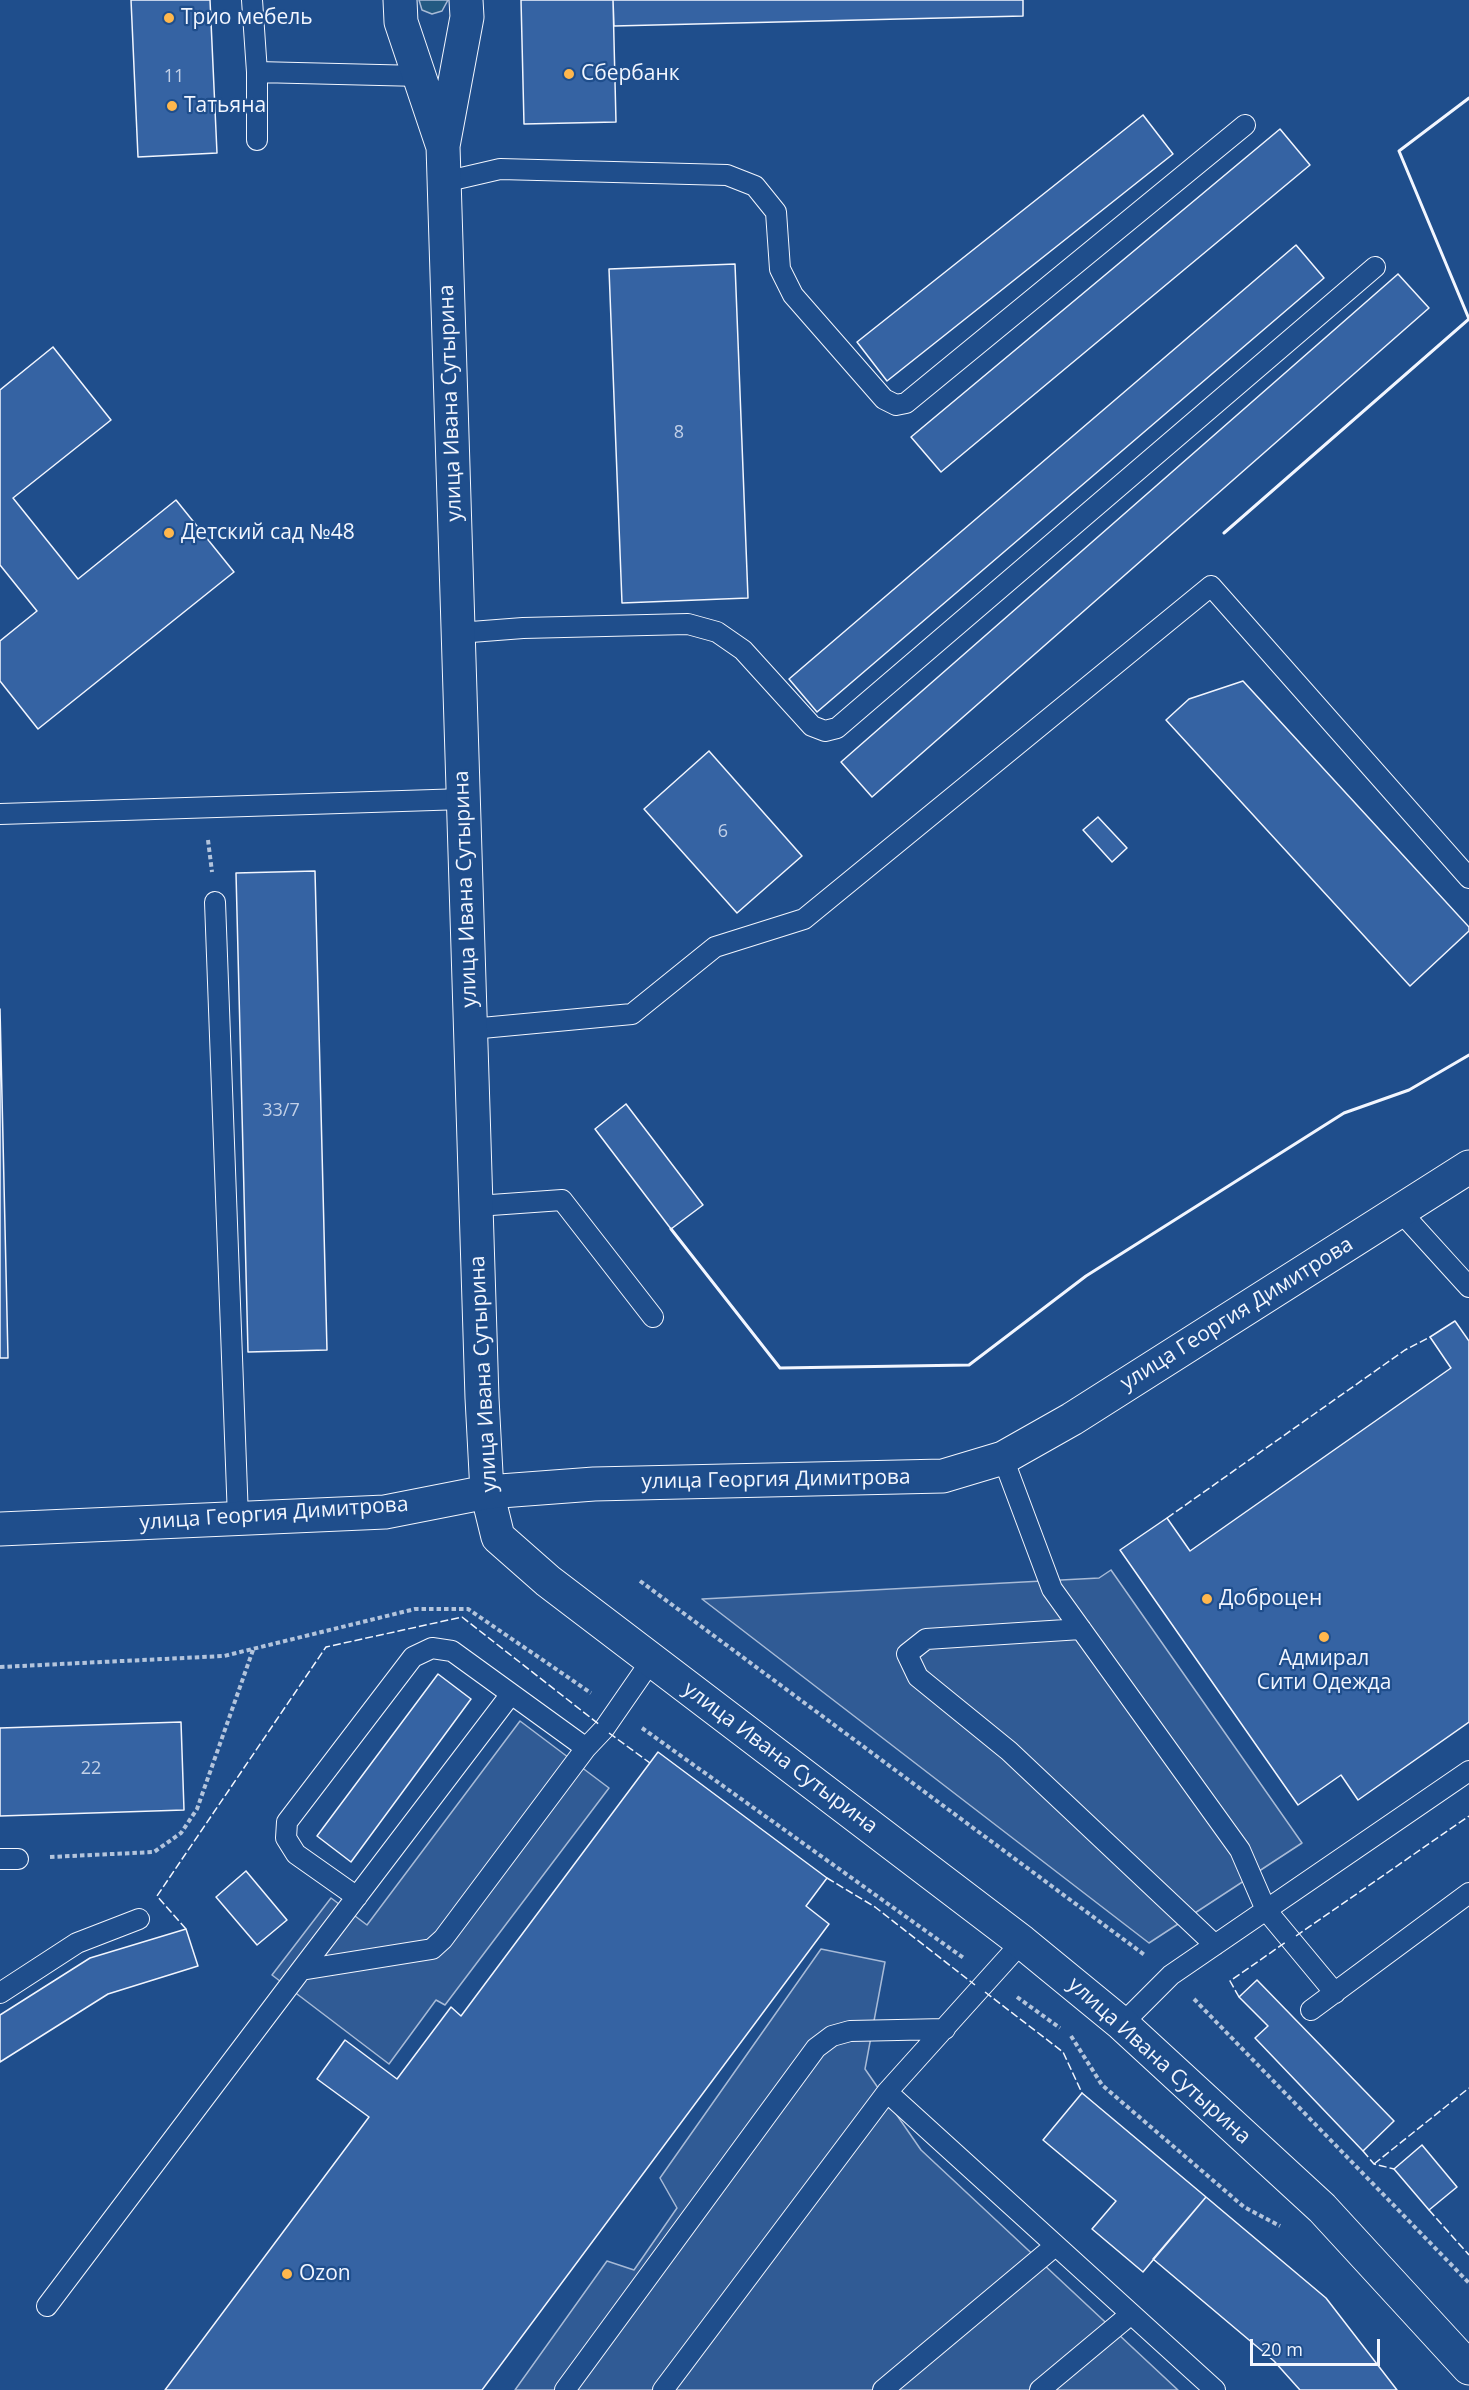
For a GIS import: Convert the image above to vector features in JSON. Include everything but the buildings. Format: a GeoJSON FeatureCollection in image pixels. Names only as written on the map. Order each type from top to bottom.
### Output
{"type":"FeatureCollection","features":[{"type":"Feature","properties":{"kind":"main road","name":"улица Ивана Сутырина"},"geometry":{"type":"LineString","coordinates":[[400,0],[401,22],[443,146]]}},
{"type":"Feature","properties":{"kind":"main road","name":"улица Ивана Сутырина"},"geometry":{"type":"LineString","coordinates":[[466,0],[467,17],[443,146],[488,1492],[498,1537],[548,1581],[1022,1942],[1122,2024],[1322,2208],[1469,2368]]}},
{"type":"Feature","properties":{"kind":"main road","name":"улица Георгия Димитрова"},"geometry":{"type":"LineString","coordinates":[[0,1529],[385,1512],[488,1492],[594,1484],[943,1476],[1003,1458],[1072,1419],[1469,1167]]}},
{"type":"Feature","properties":{"kind":"lane"},"geometry":{"type":"LineString","coordinates":[[252,0],[257,72],[257,140]]}},
{"type":"Feature","properties":{"kind":"lane"},"geometry":{"type":"LineString","coordinates":[[257,72],[420,76]]}},
{"type":"Feature","properties":{"kind":"lane"},"geometry":{"type":"LineString","coordinates":[[444,182],[500,169],[727,175],[755,186],[776,212],[780,269],[793,295],[884,399],[896,405],[906,403],[1245,125]]}},
{"type":"Feature","properties":{"kind":"lane"},"geometry":{"type":"LineString","coordinates":[[458,633],[523,628],[688,624],[717,632],[743,650],[812,726],[825,731],[837,728],[1375,267]]}},
{"type":"Feature","properties":{"kind":"lane"},"geometry":{"type":"LineString","coordinates":[[471,1029],[632,1014],[715,947],[804,919],[1211,586],[1469,878]]}},
{"type":"Feature","properties":{"kind":"lane"},"geometry":{"type":"LineString","coordinates":[[0,814],[464,799]]}},
{"type":"Feature","properties":{"kind":"lane"},"geometry":{"type":"LineString","coordinates":[[215,902],[238,1518]]}},
{"type":"Feature","properties":{"kind":"lane"},"geometry":{"type":"LineString","coordinates":[[477,1206],[562,1200],[653,1317]]}},
{"type":"Feature","properties":{"kind":"lane"},"geometry":{"type":"LineString","coordinates":[[1400,1211],[1469,1287]]}},
{"type":"Feature","properties":{"kind":"lane"},"geometry":{"type":"LineString","coordinates":[[1003,1458],[1052,1589],[1240,1850],[1266,1910],[1335,1993]]}},
{"type":"Feature","properties":{"kind":"lane"},"geometry":{"type":"LineString","coordinates":[[1081,1629],[926,1639],[907,1654],[918,1677],[1009,1751],[1215,1945]]}},
{"type":"Feature","properties":{"kind":"lane"},"geometry":{"type":"LineString","coordinates":[[357,1897],[296,1854],[286,1838],[286,1821],[413,1657],[432,1648],[452,1651],[586,1748]]}},
{"type":"Feature","properties":{"kind":"lane"},"geometry":{"type":"LineString","coordinates":[[301,1971],[432,1949],[443,1939],[586,1748],[604,1729],[651,1660]]}},
{"type":"Feature","properties":{"kind":"lane"},"geometry":{"type":"LineString","coordinates":[[47,2306],[511,1694]]}},
{"type":"Feature","properties":{"kind":"lane"},"geometry":{"type":"LineString","coordinates":[[1122,2024],[1171,1975],[1469,1771]]}},
{"type":"Feature","properties":{"kind":"lane"},"geometry":{"type":"LineString","coordinates":[[1311,2010],[1469,1893]]}},
{"type":"Feature","properties":{"kind":"lane"},"geometry":{"type":"LineString","coordinates":[[0,1993],[77,1943],[139,1919]]}},
{"type":"Feature","properties":{"kind":"lane"},"geometry":{"type":"LineString","coordinates":[[663,2390],[886,2092],[1022,1942]]}},
{"type":"Feature","properties":{"kind":"lane"},"geometry":{"type":"LineString","coordinates":[[565,2390],[816,2048],[832,2036],[850,2031],[945,2029]]}},
{"type":"Feature","properties":{"kind":"lane"},"geometry":{"type":"LineString","coordinates":[[886,2092],[1131,2314],[1205,2387]]}},
{"type":"Feature","properties":{"kind":"lane"},"geometry":{"type":"LineString","coordinates":[[883,2390],[1055,2246]]}},
{"type":"Feature","properties":{"kind":"lane"},"geometry":{"type":"LineString","coordinates":[[1040,2390],[1131,2314]]}},
{"type":"Feature","properties":{"kind":"path"},"geometry":{"type":"LineString","coordinates":[[205,807],[215,902]]}},
{"type":"Feature","properties":{"kind":"path"},"geometry":{"type":"LineString","coordinates":[[640,1581],[1171,1975],[1469,2283]]}},
{"type":"Feature","properties":{"kind":"path"},"geometry":{"type":"LineString","coordinates":[[0,1667],[224,1656],[415,1609],[468,1609],[616,1711],[1072,2036],[1102,2085],[1244,2207],[1286,2229]]}},
{"type":"Feature","properties":{"kind":"path"},"geometry":{"type":"LineString","coordinates":[[9,1859],[154,1852],[181,1833],[197,1809],[253,1649]]}},
{"type":"Feature","properties":{"kind":"shaded area"},"geometry":{"type":"Polygon","coordinates":[[[419,0],[448,0],[442,11],[432,14],[422,10],[419,0]]]}},
{"type":"Feature","properties":{"kind":"shaded area"},"geometry":{"type":"Polygon","coordinates":[[[1111,1570],[1302,1843],[1149,1943],[702,1599],[1099,1578],[1111,1570]]]}},
{"type":"Feature","properties":{"kind":"shaded area"},"geometry":{"type":"Polygon","coordinates":[[[520,1721],[609,1788],[445,2005],[436,2000],[389,2064],[272,1975],[331,1898],[367,1925],[520,1721]]]}},
{"type":"Feature","properties":{"kind":"shaded area"},"geometry":{"type":"Polygon","coordinates":[[[821,1949],[885,1962],[865,2069],[921,2150],[1178,2390],[515,2390],[607,2261],[634,2270],[677,2208],[660,2178],[821,1949]]]}},
{"type":"Feature","properties":{"kind":"fence"},"geometry":{"type":"LineString","coordinates":[[1167,1518],[1405,1350],[1430,1337]]}},
{"type":"Feature","properties":{"kind":"fence"},"geometry":{"type":"LineString","coordinates":[[186,1929],[157,1896],[326,1647],[462,1617],[600,1725]]}},
{"type":"Feature","properties":{"kind":"fence"},"geometry":{"type":"LineString","coordinates":[[609,1733],[650,1763]]}},
{"type":"Feature","properties":{"kind":"fence"},"geometry":{"type":"LineString","coordinates":[[1296,1936],[1469,1816]]}},
{"type":"Feature","properties":{"kind":"fence"},"geometry":{"type":"LineString","coordinates":[[827,1878],[875,1907],[975,1985]]}},
{"type":"Feature","properties":{"kind":"fence"},"geometry":{"type":"LineString","coordinates":[[1239,1997],[1230,1981],[1286,1942]]}},
{"type":"Feature","properties":{"kind":"fence"},"geometry":{"type":"LineString","coordinates":[[985,1992],[1063,2052],[1082,2093]]}},
{"type":"Feature","properties":{"kind":"fence"},"geometry":{"type":"LineString","coordinates":[[1374,2164],[1469,2088]]}},
{"type":"Feature","properties":{"kind":"fence"},"geometry":{"type":"LineString","coordinates":[[1363,2151],[1374,2164],[1394,2169]]}},
{"type":"Feature","properties":{"kind":"fence"},"geometry":{"type":"LineString","coordinates":[[1429,2210],[1469,2255]]}},
{"type":"Feature","properties":{"kind":"wall"},"geometry":{"type":"LineString","coordinates":[[1469,98],[1399,151],[1469,319]]}},
{"type":"Feature","properties":{"kind":"wall"},"geometry":{"type":"LineString","coordinates":[[1224,533],[1469,319]]}},
{"type":"Feature","properties":{"kind":"wall"},"geometry":{"type":"LineString","coordinates":[[671,1229],[780,1368],[969,1365],[1086,1276],[1344,1113],[1409,1090],[1469,1055]]}},
{"type":"Feature","properties":{"kind":"place","name":"Трио мебель"},"geometry":{"type":"Point","coordinates":[169,18]}},
{"type":"Feature","properties":{"kind":"place","name":"Сбербанк"},"geometry":{"type":"Point","coordinates":[569,74]}},
{"type":"Feature","properties":{"kind":"place","name":"Татьяна"},"geometry":{"type":"Point","coordinates":[172,106]}},
{"type":"Feature","properties":{"kind":"place","name":"Детский сад №48"},"geometry":{"type":"Point","coordinates":[169,533]}},
{"type":"Feature","properties":{"kind":"place","name":"Доброцен"},"geometry":{"type":"Point","coordinates":[1207,1599]}},
{"type":"Feature","properties":{"kind":"place","name":"Адмирал Сити Одежда"},"geometry":{"type":"Point","coordinates":[1324,1637]}},
{"type":"Feature","properties":{"kind":"place","name":"Ozon"},"geometry":{"type":"Point","coordinates":[287,2274]}}]}
